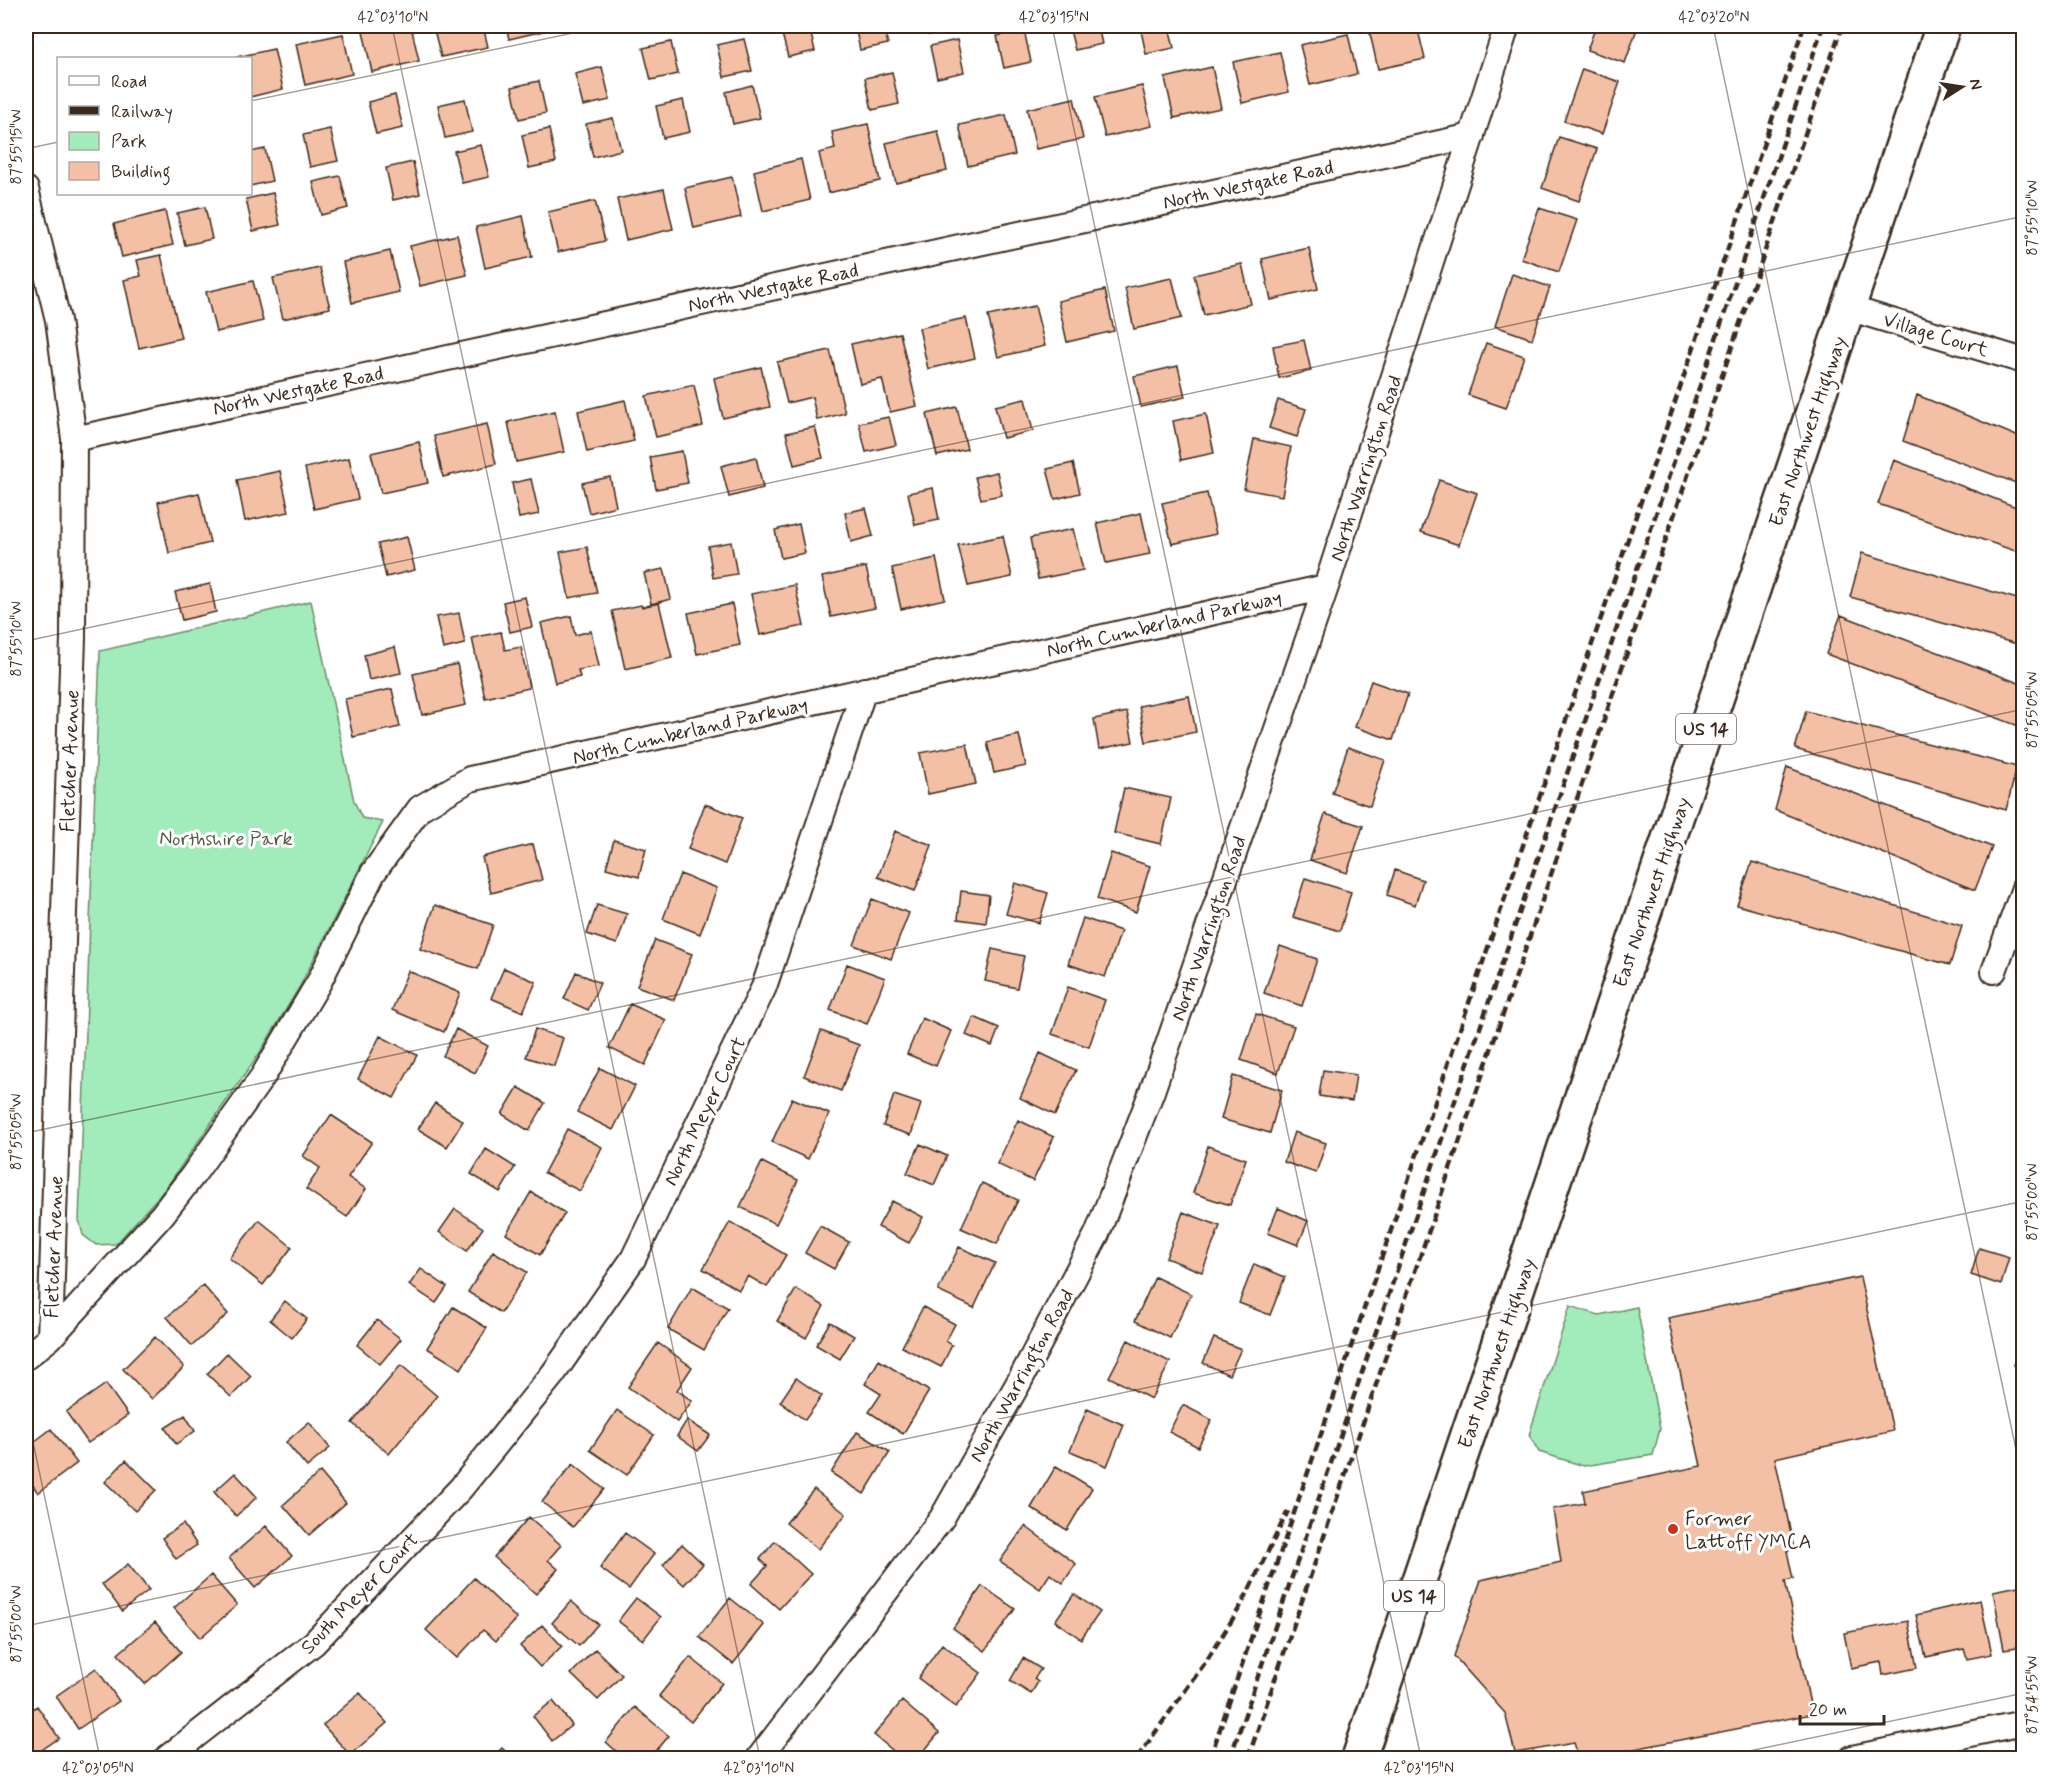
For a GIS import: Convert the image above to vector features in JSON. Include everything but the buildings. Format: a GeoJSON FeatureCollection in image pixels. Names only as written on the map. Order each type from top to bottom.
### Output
{"type":"FeatureCollection","features":[{"type":"Feature","properties":{"kind":"main road","name":"East Northwest Highway"},"geometry":{"type":"LineString","coordinates":[[1359,1758],[1944,26]]}},
{"type":"Feature","properties":{"kind":"street","name":"North Warrington Road"},"geometry":{"type":"LineString","coordinates":[[759,1758],[942,1518],[1019,1382],[1097,1234],[1152,1091],[1326,587],[1508,26]]}},
{"type":"Feature","properties":{"kind":"street","name":"North Westgate Road"},"geometry":{"type":"LineString","coordinates":[[74,439],[1472,135]]}},
{"type":"Feature","properties":{"kind":"street","name":"Fletcher Avenue"},"geometry":{"type":"LineString","coordinates":[[26,189],[58,320],[74,439],[73,638],[50,1338]]}},
{"type":"Feature","properties":{"kind":"street","name":"Village Court"},"geometry":{"type":"LineString","coordinates":[[1848,308],[2024,361]]}},
{"type":"Feature","properties":{"kind":"street","name":"North Cumberland Parkway"},"geometry":{"type":"LineString","coordinates":[[26,1357],[50,1338],[162,1215],[230,1123],[263,1076],[320,982],[373,873],[420,808],[470,780],[1326,587]]}},
{"type":"Feature","properties":{"kind":"street","name":"North Meyer Court"},"geometry":{"type":"LineString","coordinates":[[461,1488],[553,1374],[633,1259],[764,987],[864,690]]}},
{"type":"Feature","properties":{"kind":"street"},"geometry":{"type":"LineString","coordinates":[[1994,971],[2024,888]]}},
{"type":"Feature","properties":{"kind":"street","name":"South Meyer Court"},"geometry":{"type":"LineString","coordinates":[[167,1758],[314,1643],[461,1488]]}},
{"type":"Feature","properties":{"kind":"street"},"geometry":{"type":"LineString","coordinates":[[1852,1758],[2024,1723]]}},
{"type":"Feature","properties":{"kind":"green space","name":"Northshire Park"},"geometry":{"type":"Polygon","coordinates":[[[311,601],[354,801],[362,818],[383,822],[300,986],[259,1054],[166,1188],[116,1244],[96,1245],[83,1235],[79,1220],[100,651],[311,601]]]}},
{"type":"Feature","properties":{"kind":"green space"},"geometry":{"type":"Polygon","coordinates":[[[1570,1306],[1599,1315],[1637,1307],[1660,1429],[1653,1455],[1584,1466],[1539,1452],[1529,1435],[1570,1306]]]}},
{"type":"Feature","properties":{"kind":"railway"},"geometry":{"type":"LineString","coordinates":[[1210,1758],[1804,26]]}},
{"type":"Feature","properties":{"kind":"railway"},"geometry":{"type":"LineString","coordinates":[[1230,1758],[1823,26]]}},
{"type":"Feature","properties":{"kind":"railway"},"geometry":{"type":"LineString","coordinates":[[1248,1758],[1842,26]]}},
{"type":"Feature","properties":{"kind":"railway"},"geometry":{"type":"LineString","coordinates":[[1137,1758],[1207,1660],[1242,1604],[1288,1511]]}},
{"type":"Feature","properties":{"kind":"place","name":"Former Lattoff YMCA"},"geometry":{"type":"Point","coordinates":[1673,1529]}}]}
